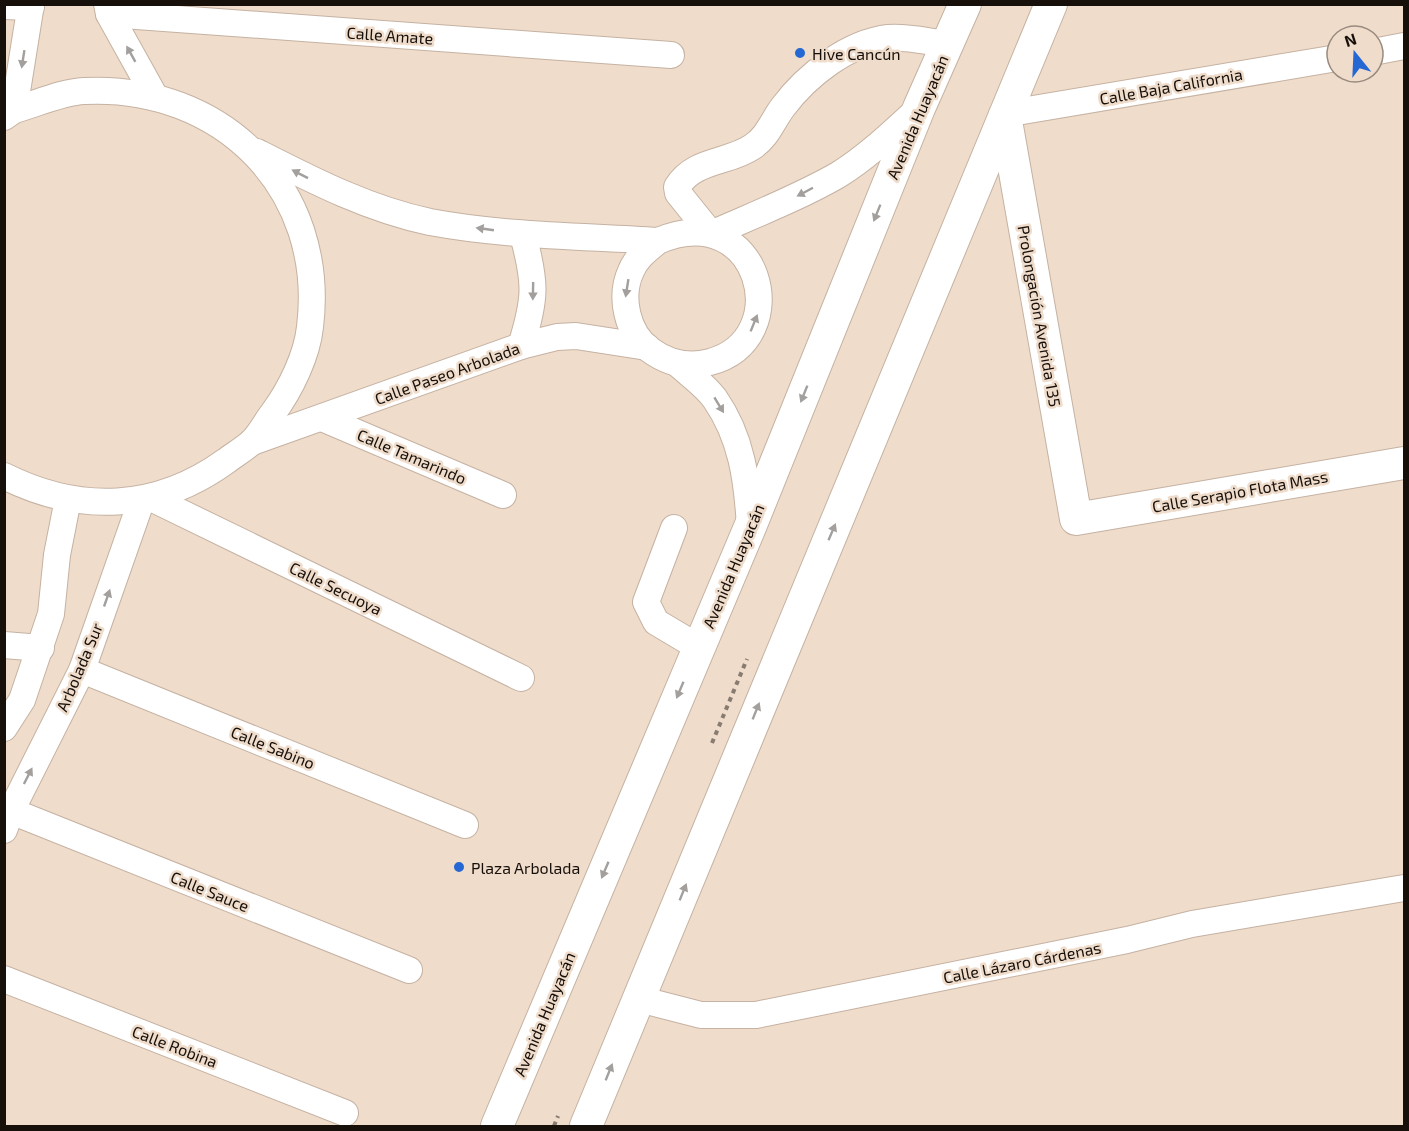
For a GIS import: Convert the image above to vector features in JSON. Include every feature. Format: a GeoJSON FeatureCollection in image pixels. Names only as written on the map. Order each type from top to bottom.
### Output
{"type":"FeatureCollection","features":[{"type":"Feature","properties":{"kind":"main road","name":"Avenida Huayacán"},"geometry":{"type":"LineString","coordinates":[[497,1126],[750,527],[919,108],[965,4]]}},
{"type":"Feature","properties":{"kind":"main road"},"geometry":{"type":"LineString","coordinates":[[586,1126],[1047,8]]}},
{"type":"Feature","properties":{"kind":"main road","name":"Prolongación Avenida 135"},"geometry":{"type":"LineString","coordinates":[[1005,114],[1076,519]]}},
{"type":"Feature","properties":{"kind":"main road","name":"Calle Serapio Flota Mass"},"geometry":{"type":"LineString","coordinates":[[1076,519],[1404,463]]}},
{"type":"Feature","properties":{"kind":"street"},"geometry":{"type":"LineString","coordinates":[[4,6],[31,6],[9,113],[83,91],[154,95],[207,115],[252,149],[349,196],[428,221],[523,235],[657,241],[684,232],[711,234],[730,242],[745,256],[755,274],[759,294],[758,314],[750,333],[736,349],[719,360],[699,365],[678,364],[661,358],[647,347],[634,331],[626,312],[625,292],[631,272],[642,254],[657,241]]}},
{"type":"Feature","properties":{"kind":"street"},"geometry":{"type":"LineString","coordinates":[[108,9],[154,95]]}},
{"type":"Feature","properties":{"kind":"street","name":"Calle Amate"},"geometry":{"type":"LineString","coordinates":[[108,9],[671,55]]}},
{"type":"Feature","properties":{"kind":"street"},"geometry":{"type":"LineString","coordinates":[[711,234],[678,193],[677,187],[683,178],[720,158],[735,156],[753,147],[763,138],[784,106],[832,61],[858,44],[891,38],[948,44]]}},
{"type":"Feature","properties":{"kind":"street"},"geometry":{"type":"LineString","coordinates":[[1385,50],[1404,46]]}},
{"type":"Feature","properties":{"kind":"street","name":"Calle Baja California"},"geometry":{"type":"LineString","coordinates":[[1005,114],[1325,60]]}},
{"type":"Feature","properties":{"kind":"street"},"geometry":{"type":"LineString","coordinates":[[711,234],[800,196],[839,174],[876,148],[919,108]]}},
{"type":"Feature","properties":{"kind":"street"},"geometry":{"type":"LineString","coordinates":[[4,476],[29,489],[68,499],[105,503],[146,499],[201,479],[252,442],[290,390],[310,328],[311,263],[290,202],[252,149]]}},
{"type":"Feature","properties":{"kind":"street"},"geometry":{"type":"LineString","coordinates":[[520,346],[532,311],[533,292],[533,274],[523,235]]}},
{"type":"Feature","properties":{"kind":"street","name":"Calle Paseo Arbolada"},"geometry":{"type":"LineString","coordinates":[[252,442],[520,346],[557,337],[576,336],[647,347]]}},
{"type":"Feature","properties":{"kind":"street"},"geometry":{"type":"LineString","coordinates":[[678,364],[714,397],[736,434],[746,476],[750,527]]}},
{"type":"Feature","properties":{"kind":"street","name":"Calle Tamarindo"},"geometry":{"type":"LineString","coordinates":[[322,418],[503,495]]}},
{"type":"Feature","properties":{"kind":"street"},"geometry":{"type":"LineString","coordinates":[[4,728],[21,700],[51,614],[57,555],[68,499]]}},
{"type":"Feature","properties":{"kind":"street","name":"Arbolada Sur"},"geometry":{"type":"LineString","coordinates":[[8,820],[82,670],[146,499]]}},
{"type":"Feature","properties":{"kind":"street","name":"Calle Secuoya"},"geometry":{"type":"LineString","coordinates":[[146,499],[521,678]]}},
{"type":"Feature","properties":{"kind":"street"},"geometry":{"type":"LineString","coordinates":[[674,528],[646,602],[656,622],[698,647]]}},
{"type":"Feature","properties":{"kind":"street"},"geometry":{"type":"LineString","coordinates":[[4,645],[41,648]]}},
{"type":"Feature","properties":{"kind":"street","name":"Calle Sabino"},"geometry":{"type":"LineString","coordinates":[[82,670],[465,825]]}},
{"type":"Feature","properties":{"kind":"street"},"geometry":{"type":"LineString","coordinates":[[21,700],[59,715]]}},
{"type":"Feature","properties":{"kind":"street","name":"Calle Sauce"},"geometry":{"type":"LineString","coordinates":[[8,820],[409,970]]}},
{"type":"Feature","properties":{"kind":"street","name":"Calle Lázaro Cárdenas"},"geometry":{"type":"LineString","coordinates":[[639,999],[702,1015],[756,1015],[1127,940],[1192,924],[1404,888]]}},
{"type":"Feature","properties":{"kind":"street","name":"Calle Robina"},"geometry":{"type":"LineString","coordinates":[[4,980],[345,1113]]}},
{"type":"Feature","properties":{"kind":"place","name":"Hive Cancún"},"geometry":{"type":"Point","coordinates":[800,53]}},
{"type":"Feature","properties":{"kind":"place","name":"Plaza Arbolada"},"geometry":{"type":"Point","coordinates":[459,867]}}]}
